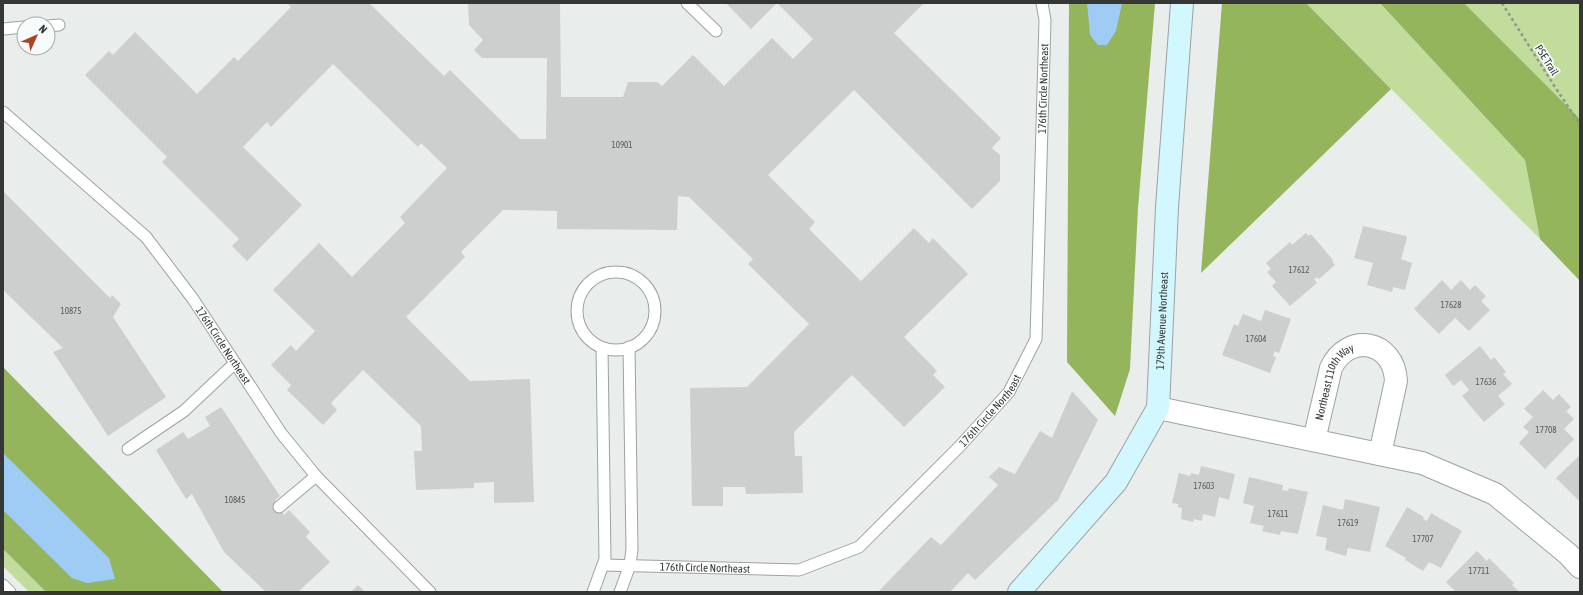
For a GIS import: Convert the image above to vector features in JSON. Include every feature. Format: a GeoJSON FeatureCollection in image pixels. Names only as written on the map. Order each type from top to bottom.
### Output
{"type":"FeatureCollection","features":[{"type":"Feature","properties":{"kind":"street","name":"179th Avenue Northeast"},"geometry":{"type":"LineString","coordinates":[[1019,592],[1116,482],[1158,408],[1167,207],[1182,3]]}},
{"type":"Feature","properties":{"kind":"street","name":"Northeast 110th Way"},"geometry":{"type":"LineString","coordinates":[[1314,440],[1331,368],[1335,359],[1348,348],[1366,345],[1375,347],[1388,357],[1395,372],[1396,380],[1380,454]]}},
{"type":"Feature","properties":{"kind":"street","name":"Northeast 110th Way"},"geometry":{"type":"LineString","coordinates":[[1158,408],[1422,463],[1495,494],[1568,554],[1580,567]]}},
{"type":"Feature","properties":{"kind":"lane"},"geometry":{"type":"LineString","coordinates":[[687,3],[716,31]]}},
{"type":"Feature","properties":{"kind":"lane","name":"176th Circle Northeast"},"geometry":{"type":"LineString","coordinates":[[603,565],[799,570],[859,547],[960,446],[1009,392],[1036,339],[1046,20],[1042,3]]}},
{"type":"Feature","properties":{"kind":"lane"},"geometry":{"type":"LineString","coordinates":[[56,25],[60,25]]}},
{"type":"Feature","properties":{"kind":"lane"},"geometry":{"type":"LineString","coordinates":[[3,29],[16,28]]}},
{"type":"Feature","properties":{"kind":"lane","name":"176th Circle Northeast"},"geometry":{"type":"LineString","coordinates":[[3,112],[146,237],[193,299],[281,432],[316,476],[430,592]]}},
{"type":"Feature","properties":{"kind":"lane"},"geometry":{"type":"LineString","coordinates":[[616,272],[627,274],[641,282],[651,295],[655,306],[651,328],[645,337],[629,348],[615,350],[602,348],[586,336],[580,327],[577,305],[580,294],[595,278],[605,273],[616,272]]}},
{"type":"Feature","properties":{"kind":"lane"},"geometry":{"type":"LineString","coordinates":[[593,592],[603,565],[605,546],[602,348]]}},
{"type":"Feature","properties":{"kind":"lane"},"geometry":{"type":"LineString","coordinates":[[620,592],[630,565],[629,348]]}},
{"type":"Feature","properties":{"kind":"lane"},"geometry":{"type":"LineString","coordinates":[[128,449],[184,411],[235,363]]}},
{"type":"Feature","properties":{"kind":"lane"},"geometry":{"type":"LineString","coordinates":[[279,507],[316,476]]}},
{"type":"Feature","properties":{"kind":"lane"},"geometry":{"type":"LineString","coordinates":[[3,585],[10,592]]}},
{"type":"Feature","properties":{"kind":"path","name":"PSE Trail"},"geometry":{"type":"LineString","coordinates":[[1502,3],[1580,124]]}},
{"type":"Feature","properties":{"kind":"green space"},"geometry":{"type":"Polygon","coordinates":[[[1069,3],[1155,3],[1138,208],[1130,369],[1115,416],[1067,362],[1069,3]]]}},
{"type":"Feature","properties":{"kind":"green space"},"geometry":{"type":"Polygon","coordinates":[[[1222,3],[1306,3],[1391,89],[1201,273],[1222,3]]]}},
{"type":"Feature","properties":{"kind":"green space"},"geometry":{"type":"Polygon","coordinates":[[[1306,3],[1380,3],[1525,160],[1540,239],[1306,3]]]}},
{"type":"Feature","properties":{"kind":"green space"},"geometry":{"type":"Polygon","coordinates":[[[1380,3],[1464,3],[1580,119],[1580,281],[1540,239],[1525,160],[1380,3]]]}},
{"type":"Feature","properties":{"kind":"green space"},"geometry":{"type":"Polygon","coordinates":[[[1464,3],[1579,3],[1580,119],[1464,3]]]}},
{"type":"Feature","properties":{"kind":"green space"},"geometry":{"type":"Polygon","coordinates":[[[3,367],[223,592],[46,592],[3,549],[3,367]]]}},
{"type":"Feature","properties":{"kind":"green space"},"geometry":{"type":"Polygon","coordinates":[[[3,549],[46,592],[29,592],[3,566],[3,549]]]}},
{"type":"Feature","properties":{"kind":"water"},"geometry":{"type":"Polygon","coordinates":[[[1087,3],[1122,3],[1116,31],[1107,45],[1098,45],[1090,35],[1087,3]]]}},
{"type":"Feature","properties":{"kind":"water"},"geometry":{"type":"Polygon","coordinates":[[[3,453],[109,558],[115,579],[87,583],[72,578],[3,510],[3,453]]]}},
{"type":"Feature","properties":{"kind":"building"},"geometry":{"type":"Polygon","coordinates":[[[287,3],[369,3],[444,76],[450,70],[520,139],[546,139],[547,58],[482,58],[474,50],[483,40],[469,25],[468,3],[560,3],[561,97],[623,97],[628,82],[657,82],[662,86],[693,55],[724,86],[772,38],[793,59],[813,39],[777,3],[924,3],[894,33],[1001,138],[992,148],[1000,155],[1000,181],[972,209],[854,90],[768,175],[815,222],[809,229],[861,281],[914,228],[929,243],[933,238],[968,274],[904,337],[937,371],[933,375],[945,387],[904,427],[852,375],[794,432],[795,456],[802,456],[803,493],[746,494],[745,487],[723,487],[723,506],[692,506],[690,388],[747,387],[809,324],[748,264],[753,259],[689,197],[678,196],[677,230],[557,229],[557,211],[503,210],[461,252],[465,257],[406,317],[470,381],[530,379],[534,502],[494,503],[494,482],[474,483],[474,488],[416,490],[414,451],[422,451],[421,426],[363,370],[331,403],[337,410],[323,425],[287,390],[291,385],[271,365],[291,345],[296,351],[315,331],[273,290],[319,243],[352,277],[405,223],[400,217],[447,168],[421,143],[418,147],[333,64],[271,127],[267,122],[243,147],[302,205],[247,261],[232,246],[239,239],[162,162],[167,157],[85,75],[109,51],[113,55],[135,32],[197,94],[234,57],[238,61],[291,7],[287,3]]]}},
{"type":"Feature","properties":{"kind":"building"},"geometry":{"type":"Polygon","coordinates":[[[726,3],[777,3],[751,29],[726,3]]]}},
{"type":"Feature","properties":{"kind":"building"},"geometry":{"type":"Polygon","coordinates":[[[3,191],[110,298],[112,295],[121,304],[113,317],[166,397],[108,436],[53,352],[63,348],[3,290],[3,191]]]}},
{"type":"Feature","properties":{"kind":"building"},"geometry":{"type":"Polygon","coordinates":[[[1363,226],[1406,236],[1407,238],[1401,259],[1412,263],[1405,290],[1393,287],[1392,292],[1367,285],[1373,263],[1354,258],[1363,226]]]}},
{"type":"Feature","properties":{"kind":"building"},"geometry":{"type":"Polygon","coordinates":[[[1306,233],[1309,236],[1311,234],[1333,260],[1332,261],[1335,265],[1319,279],[1317,277],[1314,279],[1317,283],[1290,306],[1272,286],[1276,282],[1267,272],[1271,269],[1266,263],[1290,242],[1292,245],[1306,233]]]}},
{"type":"Feature","properties":{"kind":"building"},"geometry":{"type":"Polygon","coordinates":[[[1442,280],[1451,290],[1461,280],[1470,290],[1475,285],[1486,296],[1481,301],[1490,310],[1469,331],[1455,318],[1439,334],[1414,309],[1442,280]]]}},
{"type":"Feature","properties":{"kind":"building"},"geometry":{"type":"Polygon","coordinates":[[[1265,310],[1291,319],[1279,353],[1275,351],[1273,356],[1276,357],[1270,373],[1222,355],[1234,324],[1238,326],[1243,314],[1261,321],[1265,310]]]}},
{"type":"Feature","properties":{"kind":"building"},"geometry":{"type":"Polygon","coordinates":[[[1480,346],[1491,360],[1494,357],[1506,372],[1503,374],[1512,384],[1498,396],[1505,404],[1484,422],[1462,396],[1469,390],[1461,380],[1453,386],[1445,375],[1480,346]]]}},
{"type":"Feature","properties":{"kind":"building"},"geometry":{"type":"Polygon","coordinates":[[[1543,390],[1553,400],[1559,394],[1571,407],[1566,411],[1574,419],[1564,429],[1574,439],[1545,469],[1519,443],[1529,432],[1523,427],[1533,417],[1524,409],[1543,390]]]}},
{"type":"Feature","properties":{"kind":"building"},"geometry":{"type":"Polygon","coordinates":[[[1072,391],[1098,420],[1058,500],[975,580],[968,573],[950,592],[878,592],[931,537],[941,545],[998,485],[989,477],[999,467],[1015,474],[1040,431],[1052,438],[1072,391]]]}},
{"type":"Feature","properties":{"kind":"building"},"geometry":{"type":"Polygon","coordinates":[[[221,407],[280,496],[275,500],[284,515],[289,510],[310,532],[306,537],[330,562],[298,592],[266,592],[224,552],[192,494],[186,499],[156,450],[183,432],[188,439],[210,426],[205,417],[221,407]]]}},
{"type":"Feature","properties":{"kind":"building"},"geometry":{"type":"Polygon","coordinates":[[[1580,455],[1580,502],[1556,478],[1580,455]]]}},
{"type":"Feature","properties":{"kind":"building"},"geometry":{"type":"Polygon","coordinates":[[[1201,466],[1235,474],[1229,500],[1219,497],[1215,517],[1203,514],[1202,521],[1194,519],[1193,522],[1181,519],[1182,508],[1178,507],[1178,504],[1172,503],[1179,473],[1190,476],[1191,473],[1199,475],[1201,466]]]}},
{"type":"Feature","properties":{"kind":"building"},"geometry":{"type":"Polygon","coordinates":[[[1249,477],[1283,485],[1282,490],[1288,491],[1289,488],[1308,492],[1298,534],[1281,531],[1280,535],[1262,531],[1264,526],[1250,523],[1254,506],[1243,503],[1249,477]]]}},
{"type":"Feature","properties":{"kind":"building"},"geometry":{"type":"Polygon","coordinates":[[[1345,499],[1380,507],[1370,552],[1348,548],[1346,556],[1325,550],[1327,538],[1316,536],[1323,505],[1343,510],[1345,499]]]}},
{"type":"Feature","properties":{"kind":"building"},"geometry":{"type":"Polygon","coordinates":[[[1407,507],[1424,517],[1423,519],[1427,521],[1431,513],[1462,531],[1441,568],[1429,562],[1423,571],[1405,560],[1406,558],[1385,546],[1407,507]]]}},
{"type":"Feature","properties":{"kind":"building"},"geometry":{"type":"Polygon","coordinates":[[[1477,551],[1487,561],[1489,558],[1514,583],[1512,585],[1520,592],[1456,592],[1446,582],[1477,551]]]}},
{"type":"Feature","properties":{"kind":"building"},"geometry":{"type":"Polygon","coordinates":[[[358,585],[365,592],[351,592],[358,585]]]}}]}
